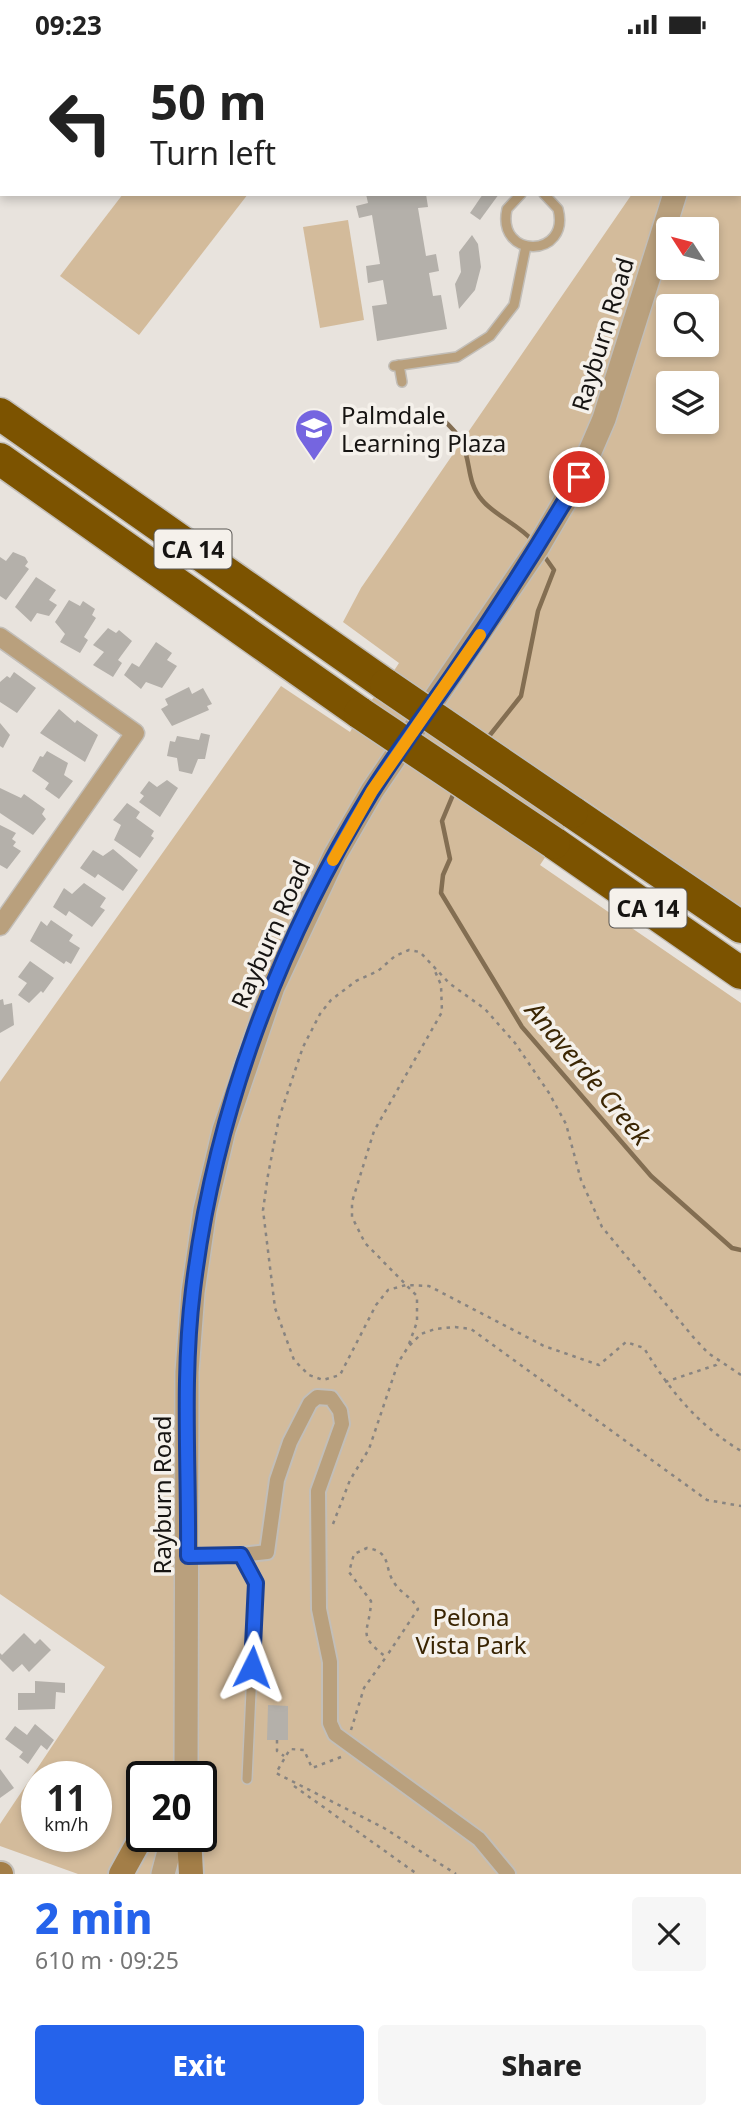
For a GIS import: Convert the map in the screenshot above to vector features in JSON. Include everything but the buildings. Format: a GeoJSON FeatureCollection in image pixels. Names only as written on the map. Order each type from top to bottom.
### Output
{"type":"FeatureCollection","features":[{"type":"Feature","properties":{"kind":"highway","name":"CA 14"},"geometry":{"type":"LineString","coordinates":[[0,414],[386,685],[741,927]]}},
{"type":"Feature","properties":{"kind":"highway","name":"CA 14"},"geometry":{"type":"LineString","coordinates":[[0,459],[360,713],[741,973]]}},
{"type":"Feature","properties":{"kind":"main road"},"geometry":{"type":"LineString","coordinates":[[121,1874],[133,1852]]}},
{"type":"Feature","properties":{"kind":"main road"},"geometry":{"type":"LineString","coordinates":[[190,1852],[191,1874]]}},
{"type":"Feature","properties":{"kind":"street","name":"Rayburn Road"},"geometry":{"type":"LineString","coordinates":[[186,1761],[187,1372],[193,1291],[223,1130],[248,1051],[295,938],[341,844],[372,791],[538,548],[579,477],[604,419],[674,196]]}},
{"type":"Feature","properties":{"kind":"street"},"geometry":{"type":"LineString","coordinates":[[0,637],[135,733],[0,926]]}},
{"type":"Feature","properties":{"kind":"street"},"geometry":{"type":"LineString","coordinates":[[241,1555],[267,1552],[277,1481],[290,1442],[310,1403],[324,1396],[337,1403],[342,1424],[318,1491],[319,1609],[330,1662],[333,1693],[330,1723],[335,1734],[479,1839],[508,1874]]}},
{"type":"Feature","properties":{"kind":"street"},"geometry":{"type":"LineString","coordinates":[[163,1874],[169,1852]]}},
{"type":"Feature","properties":{"kind":"lane"},"geometry":{"type":"LineString","coordinates":[[518,196],[512,201],[505,218],[510,236],[526,246],[535,247],[550,240],[559,226],[558,209],[546,196]]}},
{"type":"Feature","properties":{"kind":"lane"},"geometry":{"type":"LineString","coordinates":[[402,382],[397,365],[457,357],[490,336],[514,305],[526,246]]}},
{"type":"Feature","properties":{"kind":"lane"},"geometry":{"type":"LineString","coordinates":[[188,1556],[241,1555],[256,1583],[247,1779]]}},
{"type":"Feature","properties":{"kind":"path"},"geometry":{"type":"LineString","coordinates":[[741,1375],[719,1361],[679,1322],[602,1227],[581,1180],[566,1124],[549,1093],[515,1044],[485,1009],[464,996],[420,952],[409,950],[395,955],[378,971],[356,981],[331,1000],[320,1014],[303,1047],[279,1118],[263,1210],[275,1308],[294,1360],[309,1375],[323,1380],[340,1375],[376,1305],[388,1290],[406,1285],[429,1286],[544,1346],[599,1365],[626,1342],[635,1342],[644,1349],[665,1382],[706,1428],[741,1451]]}},
{"type":"Feature","properties":{"kind":"path"},"geometry":{"type":"LineString","coordinates":[[332,1525],[349,1480],[369,1449],[398,1363],[408,1347],[417,1322],[418,1302],[406,1285],[365,1243],[352,1217],[352,1202],[374,1132],[442,1012],[441,985],[433,966]]}},
{"type":"Feature","properties":{"kind":"path"},"geometry":{"type":"LineString","coordinates":[[408,1347],[421,1334],[435,1329],[471,1329],[708,1500],[741,1506]]}},
{"type":"Feature","properties":{"kind":"path"},"geometry":{"type":"LineString","coordinates":[[665,1382],[716,1365],[719,1361]]}},
{"type":"Feature","properties":{"kind":"path"},"geometry":{"type":"LineString","coordinates":[[347,1743],[363,1689],[386,1657],[418,1609],[392,1581],[388,1559],[380,1551],[367,1548],[354,1554],[349,1572],[370,1601],[364,1628],[367,1639],[386,1657]]}},
{"type":"Feature","properties":{"kind":"path"},"geometry":{"type":"LineString","coordinates":[[277,1740],[277,1751],[284,1756]]}},
{"type":"Feature","properties":{"kind":"path"},"geometry":{"type":"LineString","coordinates":[[331,1762],[312,1768],[304,1749],[290,1749],[276,1773],[417,1874]]}},
{"type":"Feature","properties":{"kind":"path"},"geometry":{"type":"LineString","coordinates":[[289,1783],[313,1791],[384,1828],[456,1874]]}},
{"type":"Feature","properties":{"kind":"green space"},"geometry":{"type":"Polygon","coordinates":[[[121,196],[246,196],[139,335],[60,276],[121,196]]]}},
{"type":"Feature","properties":{"kind":"green space","name":"Pelona Vista Park"},"geometry":{"type":"Polygon","coordinates":[[[631,196],[741,196],[741,907],[584,799],[540,865],[741,1003],[741,1874],[78,1874],[0,1846],[0,1824],[21,1793],[21,1852],[112,1852],[112,1761],[42,1761],[105,1667],[0,1594],[0,1082],[281,686],[350,732],[399,663],[343,622],[361,588],[631,196]]]}},
{"type":"Feature","properties":{"kind":"green space"},"geometry":{"type":"Polygon","coordinates":[[[348,220],[364,320],[320,328],[303,227],[348,220]]]}},
{"type":"Feature","properties":{"kind":"waterway","name":"Anaverde Creek"},"geometry":{"type":"LineString","coordinates":[[442,419],[461,441],[475,490],[482,500],[533,541]]}},
{"type":"Feature","properties":{"kind":"waterway","name":"Anaverde Creek"},"geometry":{"type":"LineString","coordinates":[[486,740],[521,696],[538,611],[554,570],[542,553]]}},
{"type":"Feature","properties":{"kind":"waterway","name":"Anaverde Creek"},"geometry":{"type":"LineString","coordinates":[[455,790],[442,821],[450,859],[443,875],[441,893],[522,1027],[651,1176],[732,1248],[741,1250]]}},
{"type":"Feature","properties":{"kind":"slow traffic"},"geometry":{"type":"LineString","coordinates":[[333,860],[372,791],[480,635]]}},
{"type":"Feature","properties":{"kind":"place","name":"Palmdale Learning Plaza"},"geometry":{"type":"Point","coordinates":[314,462]}},
{"type":"Feature","properties":{"kind":"route"},"geometry":{"type":"LineString","coordinates":[[252,1667],[256,1583],[241,1555],[188,1556],[187,1372],[193,1291],[205,1210],[223,1130],[248,1051],[273,987],[335,855],[372,791],[538,548],[579,477]]}}]}
